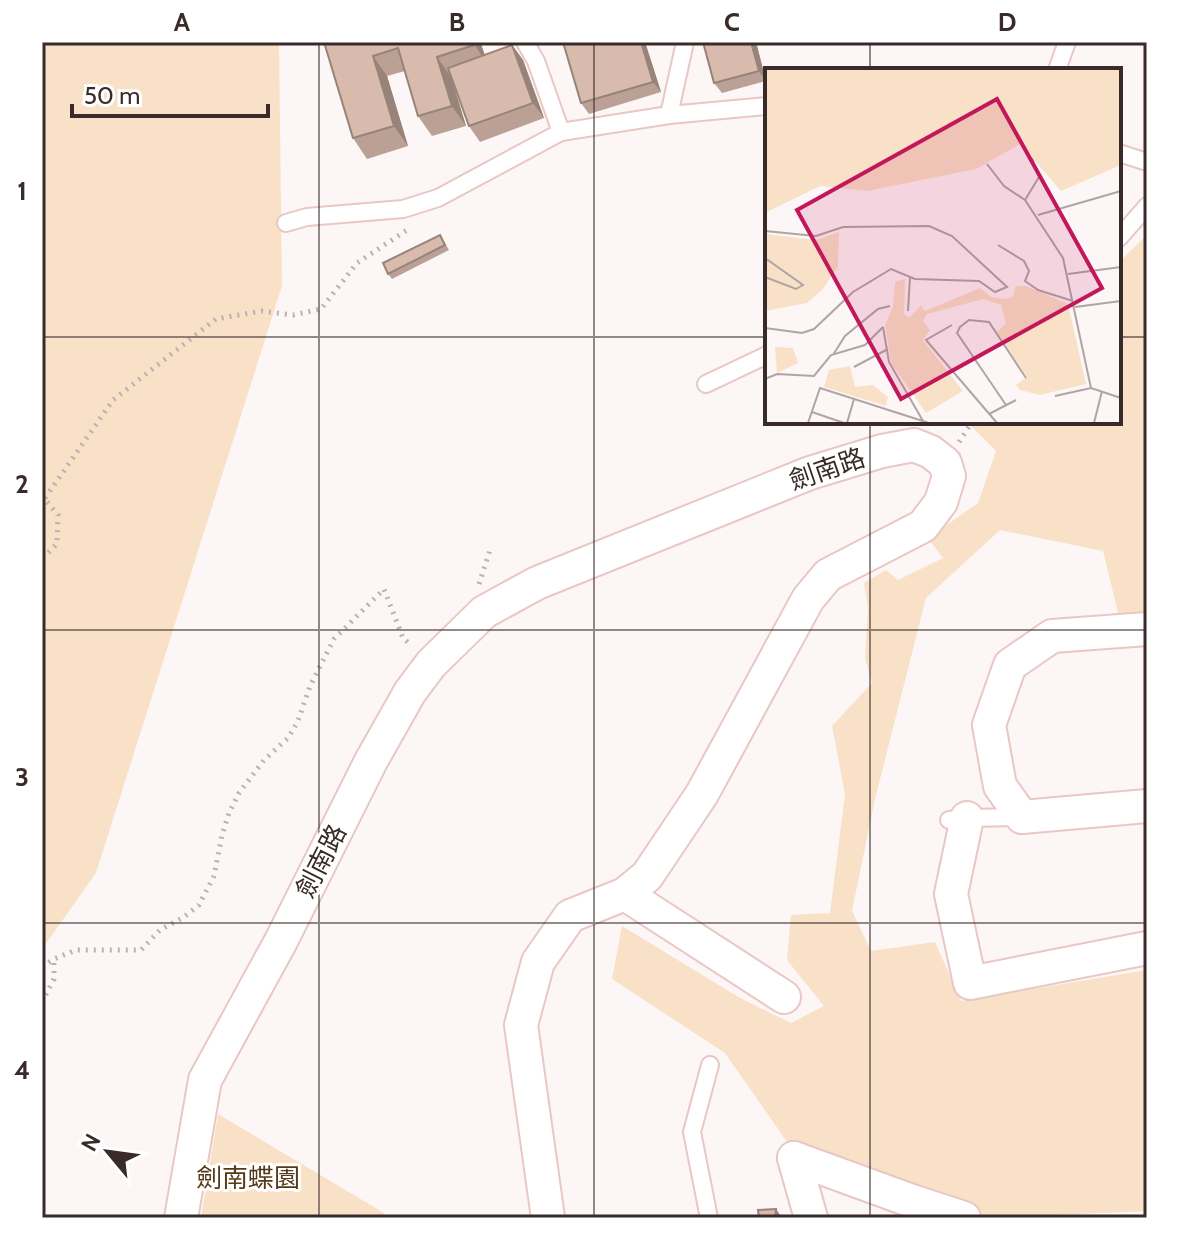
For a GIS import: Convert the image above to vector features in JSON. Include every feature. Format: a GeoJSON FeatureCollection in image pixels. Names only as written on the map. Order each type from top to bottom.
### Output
{"type":"FeatureCollection","features":[{"type":"Feature","properties":{"kind":"street","name":"劍南路"},"geometry":{"type":"LineString","coordinates":[[181,1218],[205,1080],[281,941],[371,761],[410,692],[431,664],[484,612],[537,583],[810,473],[882,451],[914,445],[931,452],[945,463],[949,476],[941,502],[923,526],[828,575],[808,599],[702,794],[647,876],[625,894],[570,916],[538,962],[521,1025],[548,1218]]}},
{"type":"Feature","properties":{"kind":"street"},"geometry":{"type":"LineString","coordinates":[[1147,629],[1052,636],[1010,665],[989,725],[1000,786],[1022,817],[1147,806]]}},
{"type":"Feature","properties":{"kind":"street"},"geometry":{"type":"LineString","coordinates":[[958,819],[951,894],[970,983],[1147,948]]}},
{"type":"Feature","properties":{"kind":"street"},"geometry":{"type":"LineString","coordinates":[[625,894],[784,997]]}},
{"type":"Feature","properties":{"kind":"street"},"geometry":{"type":"LineString","coordinates":[[811,1218],[794,1158],[912,1210],[964,1218]]}},
{"type":"Feature","properties":{"kind":"lane"},"geometry":{"type":"LineString","coordinates":[[525,42],[536,61],[561,132]]}},
{"type":"Feature","properties":{"kind":"lane"},"geometry":{"type":"LineString","coordinates":[[669,115],[685,42]]}},
{"type":"Feature","properties":{"kind":"lane"},"geometry":{"type":"LineString","coordinates":[[1058,68],[1067,42]]}},
{"type":"Feature","properties":{"kind":"lane"},"geometry":{"type":"LineString","coordinates":[[286,223],[315,216],[403,209],[438,198],[561,132],[669,115],[765,106]]}},
{"type":"Feature","properties":{"kind":"lane"},"geometry":{"type":"LineString","coordinates":[[1121,154],[1147,162]]}},
{"type":"Feature","properties":{"kind":"lane"},"geometry":{"type":"LineString","coordinates":[[1121,236],[1147,206]]}},
{"type":"Feature","properties":{"kind":"lane"},"geometry":{"type":"LineString","coordinates":[[706,384],[765,356]]}},
{"type":"Feature","properties":{"kind":"lane"},"geometry":{"type":"LineString","coordinates":[[958,819],[1022,817]]}},
{"type":"Feature","properties":{"kind":"lane"},"geometry":{"type":"LineString","coordinates":[[709,1218],[692,1132],[710,1065]]}},
{"type":"Feature","properties":{"kind":"path"},"geometry":{"type":"LineString","coordinates":[[42,559],[57,544],[58,515],[44,497],[113,400],[216,319],[262,311],[293,315],[321,309],[357,263],[403,234],[438,198]]}},
{"type":"Feature","properties":{"kind":"path"},"geometry":{"type":"LineString","coordinates":[[42,967],[76,950],[141,950],[160,930],[199,905],[214,876],[222,835],[239,793],[264,760],[288,738],[334,639],[384,589],[403,638],[431,664]]}},
{"type":"Feature","properties":{"kind":"path"},"geometry":{"type":"LineString","coordinates":[[42,1002],[54,979],[54,959]]}},
{"type":"Feature","properties":{"kind":"green space"},"geometry":{"type":"Polygon","coordinates":[[[42,42],[279,42],[282,286],[96,873],[42,949],[42,42]]]}},
{"type":"Feature","properties":{"kind":"green space"},"geometry":{"type":"Polygon","coordinates":[[[1147,235],[1147,619],[1120,621],[1103,551],[1000,530],[926,598],[875,799],[852,911],[871,951],[935,942],[961,1001],[1147,970],[1147,1211],[990,1218],[790,1146],[725,1053],[612,979],[622,926],[740,998],[791,1023],[824,1006],[787,960],[791,915],[830,913],[845,794],[832,726],[872,683],[865,658],[868,608],[864,583],[886,570],[898,580],[943,558],[928,538],[978,503],[996,451],[969,424],[1121,424],[1121,260],[1147,235]]]}},
{"type":"Feature","properties":{"kind":"green space","name":"劍南蝶園"},"geometry":{"type":"Polygon","coordinates":[[[218,1114],[384,1213],[387,1218],[201,1218],[218,1114]]]}},
{"type":"Feature","properties":{"kind":"building"},"geometry":{"type":"Polygon","coordinates":[[[324,42],[473,42],[474,45],[437,57],[452,106],[418,116],[398,48],[373,56],[394,126],[353,138],[324,42]]]}},
{"type":"Feature","properties":{"kind":"building"},"geometry":{"type":"Polygon","coordinates":[[[563,42],[641,42],[653,82],[581,103],[563,42]]]}},
{"type":"Feature","properties":{"kind":"building"},"geometry":{"type":"Polygon","coordinates":[[[703,42],[751,42],[759,71],[714,83],[703,42]]]}},
{"type":"Feature","properties":{"kind":"building"},"geometry":{"type":"Polygon","coordinates":[[[512,45],[533,103],[469,126],[448,68],[512,45]]]}},
{"type":"Feature","properties":{"kind":"building"},"geometry":{"type":"Polygon","coordinates":[[[440,235],[445,245],[388,274],[383,263],[440,235]]]}},
{"type":"Feature","properties":{"kind":"building"},"geometry":{"type":"Polygon","coordinates":[[[776,1209],[775,1218],[759,1218],[758,1210],[776,1209]]]}}]}
